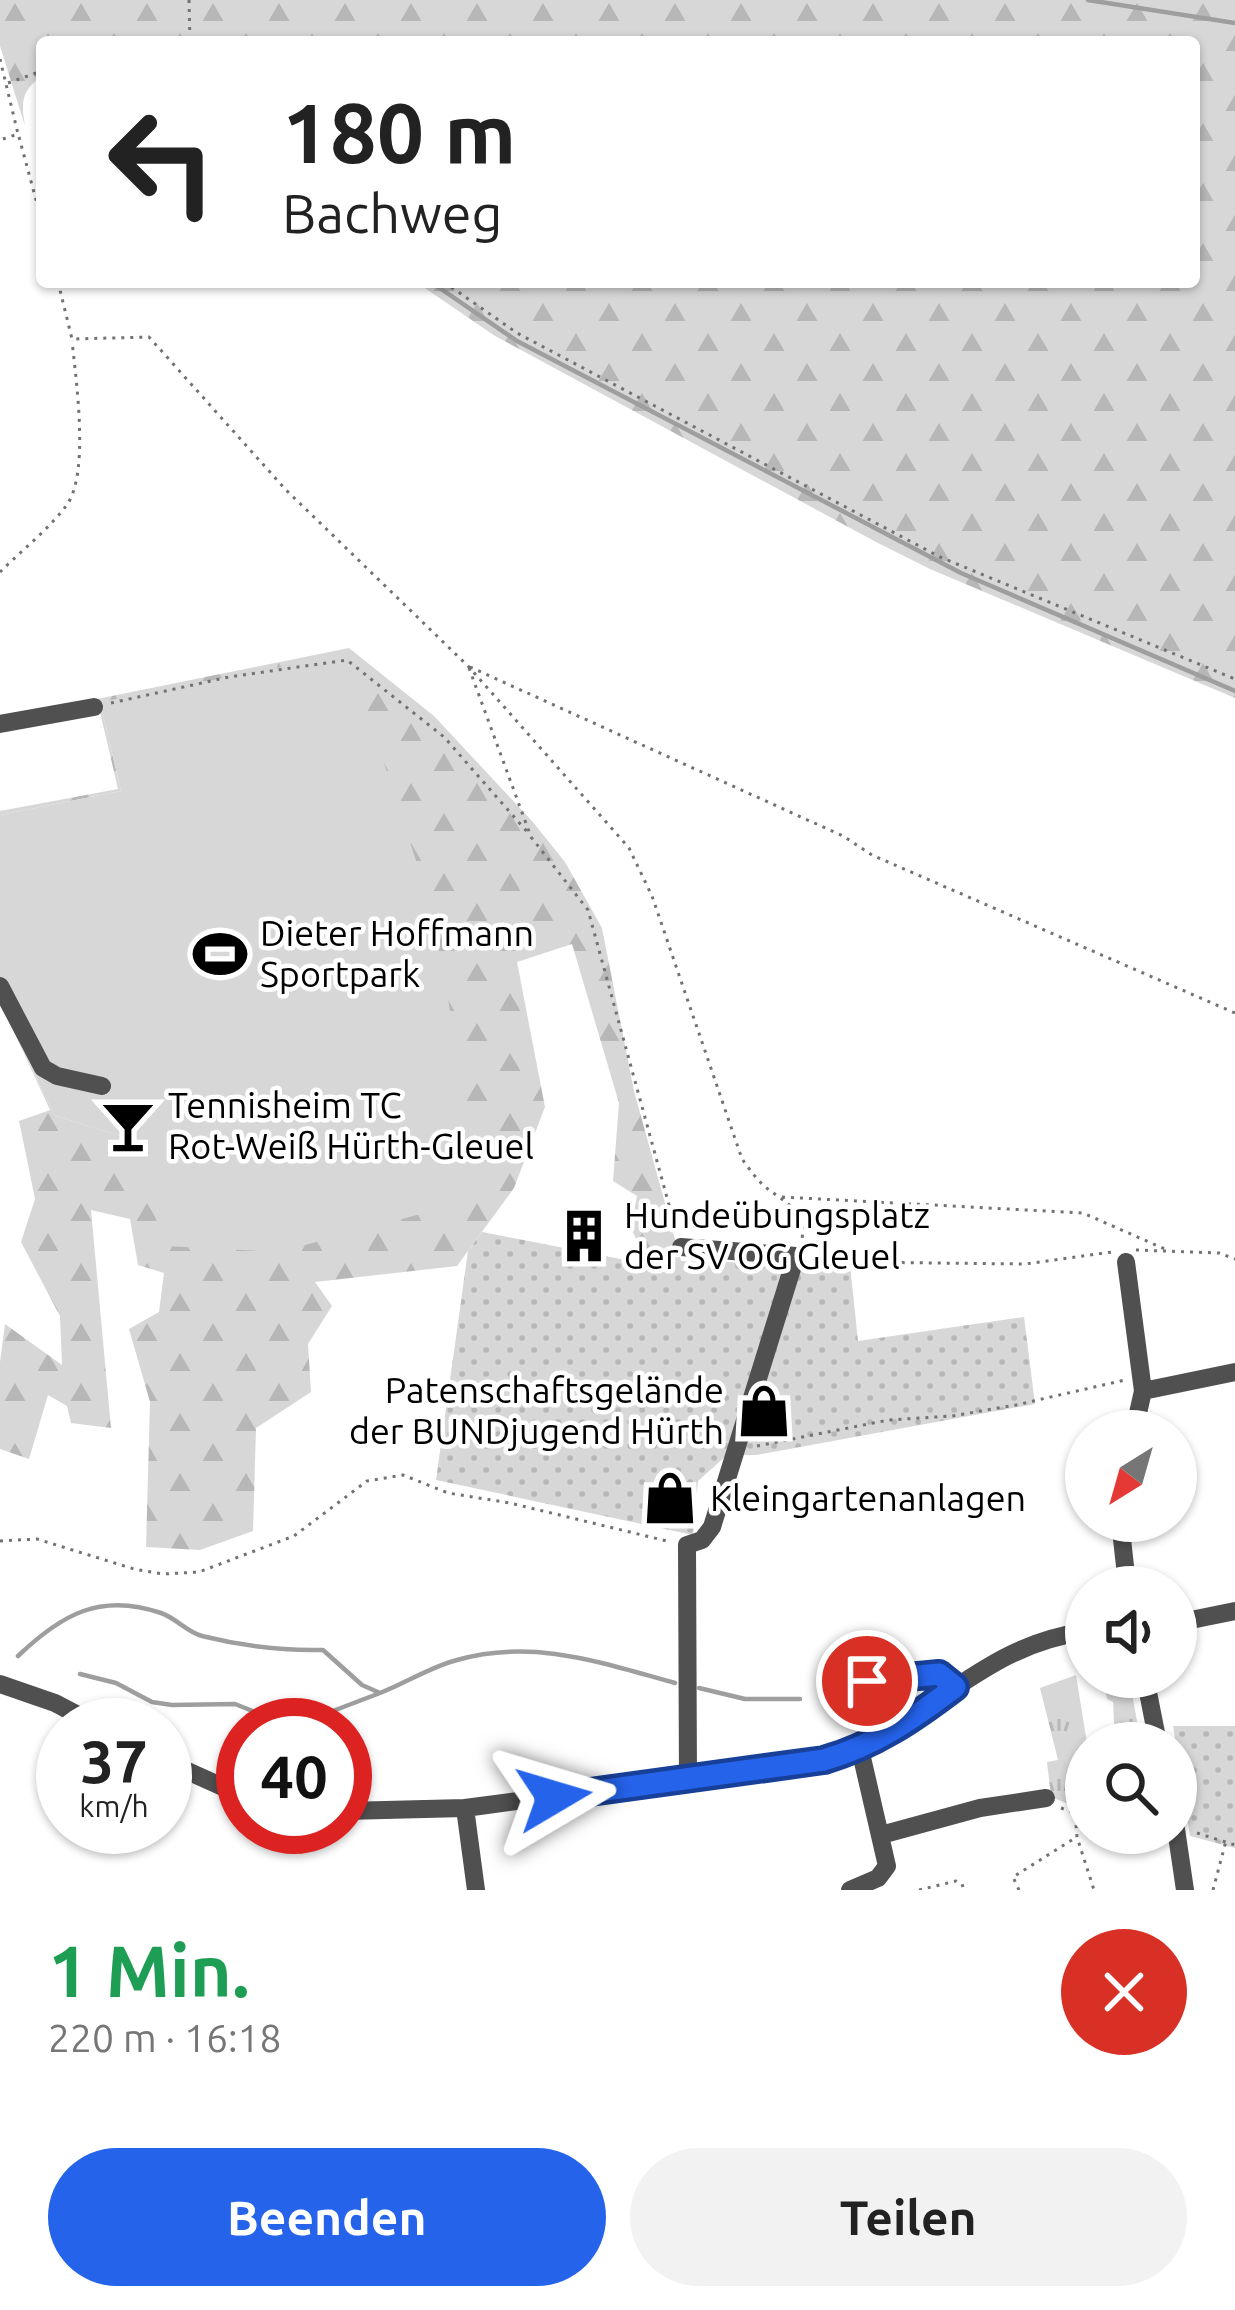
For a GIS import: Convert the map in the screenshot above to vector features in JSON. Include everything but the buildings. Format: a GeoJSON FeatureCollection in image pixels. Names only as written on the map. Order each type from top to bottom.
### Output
{"type":"FeatureCollection","features":[{"type":"Feature","properties":{"kind":"street"},"geometry":{"type":"LineString","coordinates":[[0,724],[94,707]]}},
{"type":"Feature","properties":{"kind":"street"},"geometry":{"type":"LineString","coordinates":[[0,986],[43,1068],[102,1086]]}},
{"type":"Feature","properties":{"kind":"street"},"geometry":{"type":"LineString","coordinates":[[681,1247],[796,1256],[712,1527],[702,1540],[687,1546],[688,1780]]}},
{"type":"Feature","properties":{"kind":"street"},"geometry":{"type":"LineString","coordinates":[[1128,1256],[1142,1385],[1137,1410]]}},
{"type":"Feature","properties":{"kind":"street"},"geometry":{"type":"LineString","coordinates":[[1142,1385],[1235,1372]]}},
{"type":"Feature","properties":{"kind":"street"},"geometry":{"type":"LineString","coordinates":[[1197,1619],[1235,1611]]}},
{"type":"Feature","properties":{"kind":"street"},"geometry":{"type":"LineString","coordinates":[[372,1810],[465,1808],[688,1780],[782,1768],[864,1748],[1028,1645],[1065,1637]]}},
{"type":"Feature","properties":{"kind":"street"},"geometry":{"type":"LineString","coordinates":[[849,1682],[939,1674],[955,1687]]}},
{"type":"Feature","properties":{"kind":"street"},"geometry":{"type":"LineString","coordinates":[[0,1684],[41,1698]]}},
{"type":"Feature","properties":{"kind":"street"},"geometry":{"type":"LineString","coordinates":[[850,1890],[884,1873],[886,1866],[864,1748]]}},
{"type":"Feature","properties":{"kind":"street"},"geometry":{"type":"LineString","coordinates":[[881,1835],[980,1808],[1046,1798]]}},
{"type":"Feature","properties":{"kind":"street"},"geometry":{"type":"LineString","coordinates":[[465,1808],[476,1890]]}},
{"type":"Feature","properties":{"kind":"street"},"geometry":{"type":"LineString","coordinates":[[1184,1854],[1185,1890]]}},
{"type":"Feature","properties":{"kind":"path"},"geometry":{"type":"LineString","coordinates":[[189,0],[190,36]]}},
{"type":"Feature","properties":{"kind":"path"},"geometry":{"type":"LineString","coordinates":[[0,59],[36,200]]}},
{"type":"Feature","properties":{"kind":"path"},"geometry":{"type":"LineString","coordinates":[[6,83],[36,73]]}},
{"type":"Feature","properties":{"kind":"path"},"geometry":{"type":"LineString","coordinates":[[0,140],[18,134]]}},
{"type":"Feature","properties":{"kind":"path"},"geometry":{"type":"LineString","coordinates":[[0,572],[67,506],[74,490],[77,412],[72,339],[59,288]]}},
{"type":"Feature","properties":{"kind":"path"},"geometry":{"type":"LineString","coordinates":[[453,288],[518,333],[940,557],[1235,679]]}},
{"type":"Feature","properties":{"kind":"path"},"geometry":{"type":"LineString","coordinates":[[72,339],[149,338],[286,490],[468,666],[628,848],[652,896],[742,1159],[763,1185],[794,1206],[803,1221],[796,1256],[846,1262],[1025,1264],[1167,1250],[1235,1258]]}},
{"type":"Feature","properties":{"kind":"path"},"geometry":{"type":"LineString","coordinates":[[94,707],[229,676],[347,660],[444,737],[588,910],[681,1247]]}},
{"type":"Feature","properties":{"kind":"path"},"geometry":{"type":"LineString","coordinates":[[468,666],[531,837]]}},
{"type":"Feature","properties":{"kind":"path"},"geometry":{"type":"LineString","coordinates":[[468,666],[843,836],[872,856],[1235,1013]]}},
{"type":"Feature","properties":{"kind":"path"},"geometry":{"type":"LineString","coordinates":[[780,1196],[1083,1213],[1167,1250]]}},
{"type":"Feature","properties":{"kind":"path"},"geometry":{"type":"LineString","coordinates":[[733,1456],[758,1446],[890,1420],[952,1416],[1142,1385]]}},
{"type":"Feature","properties":{"kind":"path"},"geometry":{"type":"LineString","coordinates":[[0,1540],[50,1541],[163,1574],[199,1572],[277,1545],[367,1481],[403,1474],[448,1493],[587,1520],[687,1546]]}},
{"type":"Feature","properties":{"kind":"path"},"geometry":{"type":"LineString","coordinates":[[849,1682],[864,1748]]}},
{"type":"Feature","properties":{"kind":"path"},"geometry":{"type":"LineString","coordinates":[[1046,1798],[1065,1808]]}},
{"type":"Feature","properties":{"kind":"path"},"geometry":{"type":"LineString","coordinates":[[1197,1833],[1235,1845]]}},
{"type":"Feature","properties":{"kind":"path"},"geometry":{"type":"LineString","coordinates":[[1214,1890],[1226,1841]]}},
{"type":"Feature","properties":{"kind":"path"},"geometry":{"type":"LineString","coordinates":[[1018,1890],[1013,1877],[1065,1844]]}},
{"type":"Feature","properties":{"kind":"path"},"geometry":{"type":"LineString","coordinates":[[1082,1854],[1094,1890]]}},
{"type":"Feature","properties":{"kind":"path"},"geometry":{"type":"LineString","coordinates":[[919,1890],[956,1881],[964,1890]]}},
{"type":"Feature","properties":{"kind":"green space"},"geometry":{"type":"Polygon","coordinates":[[[0,0],[1235,0],[1235,698],[876,542],[495,336],[425,288],[1200,288],[1200,36],[36,36],[36,82],[24,98],[25,126],[0,46],[0,0]]]}},
{"type":"Feature","properties":{"kind":"green space"},"geometry":{"type":"Polygon","coordinates":[[[349,648],[434,716],[532,821],[565,862],[602,928],[634,1091],[681,1261],[646,1264],[631,1227],[637,1196],[613,1181],[619,1103],[572,944],[517,962],[545,1107],[514,1188],[457,1266],[315,1282],[332,1306],[308,1344],[311,1392],[256,1428],[253,1531],[200,1550],[146,1547],[150,1402],[129,1329],[159,1312],[164,1273],[138,1265],[130,1219],[91,1210],[111,1428],[71,1423],[67,1406],[48,1395],[29,1459],[0,1449],[5,1324],[62,1365],[60,1316],[21,1242],[35,1199],[19,1121],[50,1110],[0,1001],[54,1115],[129,1139],[279,1252],[100,702],[121,791],[0,815],[0,811],[118,789],[97,699],[349,648]]]}},
{"type":"Feature","properties":{"kind":"green space","name":"Dieter Hoffmann Sportpark"},"geometry":{"type":"Polygon","coordinates":[[[348,654],[431,906],[484,1197],[279,1252],[165,1246],[129,1139],[54,1115],[0,1001],[0,815],[121,791],[100,702],[348,654]]]}},
{"type":"Feature","properties":{"kind":"green space"},"geometry":{"type":"Polygon","coordinates":[[[482,1232],[646,1264],[850,1265],[858,1341],[1024,1317],[1035,1404],[756,1455],[727,1455],[698,1481],[693,1535],[436,1480],[468,1251],[482,1232]]]}},
{"type":"Feature","properties":{"kind":"green space"},"geometry":{"type":"Polygon","coordinates":[[[1065,1679],[1065,1698],[1080,1698],[1084,1722],[1065,1722],[1065,1803],[1051,1797],[1047,1762],[1058,1760],[1040,1688],[1065,1679]]]}},
{"type":"Feature","properties":{"kind":"green space"},"geometry":{"type":"Polygon","coordinates":[[[1133,1698],[1137,1722],[1114,1722],[1113,1702],[1107,1699],[1133,1698]]]}},
{"type":"Feature","properties":{"kind":"green space"},"geometry":{"type":"Polygon","coordinates":[[[1197,1726],[1235,1726],[1235,1848],[1197,1838],[1197,1726]]]}},
{"type":"Feature","properties":{"kind":"waterway"},"geometry":{"type":"LineString","coordinates":[[1088,0],[1235,23]]}},
{"type":"Feature","properties":{"kind":"waterway"},"geometry":{"type":"LineString","coordinates":[[440,288],[517,341],[961,573],[1235,691]]}},
{"type":"Feature","properties":{"kind":"waterway"},"geometry":{"type":"LineString","coordinates":[[18,1656],[66,1619],[119,1605],[161,1613],[217,1640],[323,1650],[362,1685],[380,1693],[447,1663],[513,1652],[567,1656],[675,1683]]}},
{"type":"Feature","properties":{"kind":"waterway"},"geometry":{"type":"LineString","coordinates":[[80,1674],[116,1683],[152,1702],[235,1704],[260,1714],[325,1714],[380,1693]]}},
{"type":"Feature","properties":{"kind":"waterway"},"geometry":{"type":"LineString","coordinates":[[699,1688],[745,1699],[800,1699]]}},
{"type":"Feature","properties":{"kind":"place","name":"Dieter Hoffmann Sportpark"},"geometry":{"type":"Point","coordinates":[220,954]}},
{"type":"Feature","properties":{"kind":"place","name":"Tennisheim TC Rot-Weiß Hürth-Gleuel"},"geometry":{"type":"Point","coordinates":[128,1126]}},
{"type":"Feature","properties":{"kind":"place","name":"Hundeübungsplatz der SV OG Gleuel"},"geometry":{"type":"Point","coordinates":[584,1236]}},
{"type":"Feature","properties":{"kind":"place","name":"Patenschaftsgelände der BUNDjugend Hürth"},"geometry":{"type":"Point","coordinates":[764,1411]}},
{"type":"Feature","properties":{"kind":"place","name":"Kleingartenanlagen"},"geometry":{"type":"Point","coordinates":[670,1498]}},
{"type":"Feature","properties":{"kind":"route"},"geometry":{"type":"LineString","coordinates":[[554,1797],[824,1760],[888,1735],[955,1687],[939,1674],[867,1681]]}}]}
